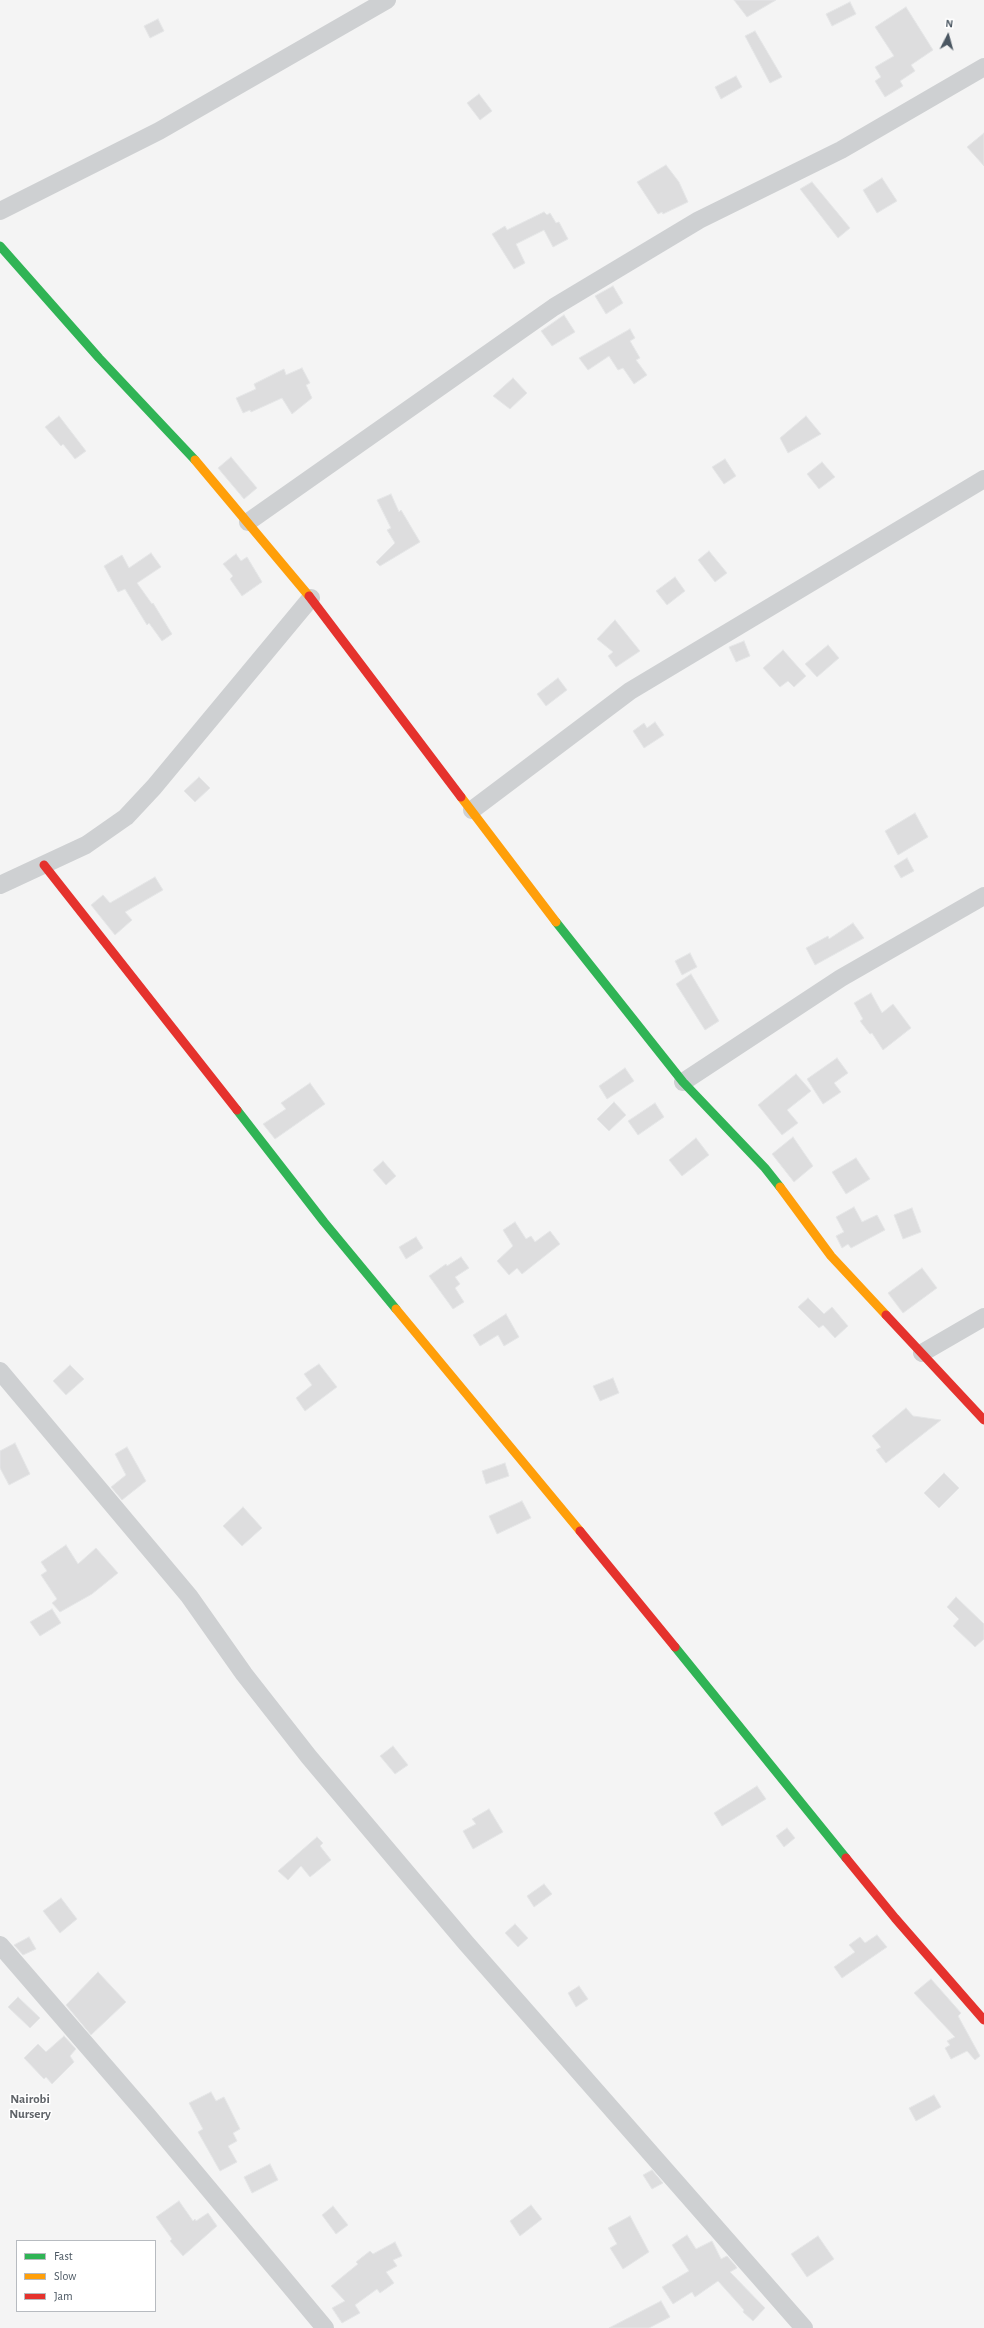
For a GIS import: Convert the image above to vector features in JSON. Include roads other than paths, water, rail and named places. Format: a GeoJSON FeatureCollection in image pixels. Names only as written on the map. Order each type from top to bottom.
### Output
{"type":"FeatureCollection","features":[{"type":"Feature","properties":{"kind":"street"},"geometry":{"type":"LineString","coordinates":[[0,211],[159,131],[387,0]]}},
{"type":"Feature","properties":{"kind":"street"},"geometry":{"type":"LineString","coordinates":[[248,522],[554,307],[699,220],[841,150],[984,67]]}},
{"type":"Feature","properties":{"kind":"street"},"geometry":{"type":"LineString","coordinates":[[0,246],[99,358],[190,454],[311,598],[472,810],[683,1082],[765,1168],[831,1256],[984,1420]]}},
{"type":"Feature","properties":{"kind":"street"},"geometry":{"type":"LineString","coordinates":[[472,810],[630,691],[984,479]]}},
{"type":"Feature","properties":{"kind":"street"},"geometry":{"type":"LineString","coordinates":[[0,885],[86,845],[126,817],[159,780],[311,598]]}},
{"type":"Feature","properties":{"kind":"street"},"geometry":{"type":"LineString","coordinates":[[44,865],[324,1222],[606,1562],[895,1918],[984,2020]]}},
{"type":"Feature","properties":{"kind":"street"},"geometry":{"type":"LineString","coordinates":[[683,1082],[841,978],[984,896]]}},
{"type":"Feature","properties":{"kind":"street"},"geometry":{"type":"LineString","coordinates":[[922,1353],[984,1317]]}},
{"type":"Feature","properties":{"kind":"street"},"geometry":{"type":"LineString","coordinates":[[0,1371],[189,1596],[244,1674],[310,1758],[466,1942],[804,2328]]}},
{"type":"Feature","properties":{"kind":"street"},"geometry":{"type":"LineString","coordinates":[[0,1945],[147,2115],[325,2328]]}},
{"type":"Feature","properties":{"kind":"district","name":"Nairobi Nursery"},"geometry":{"type":"Point","coordinates":[30,2106]}}]}
